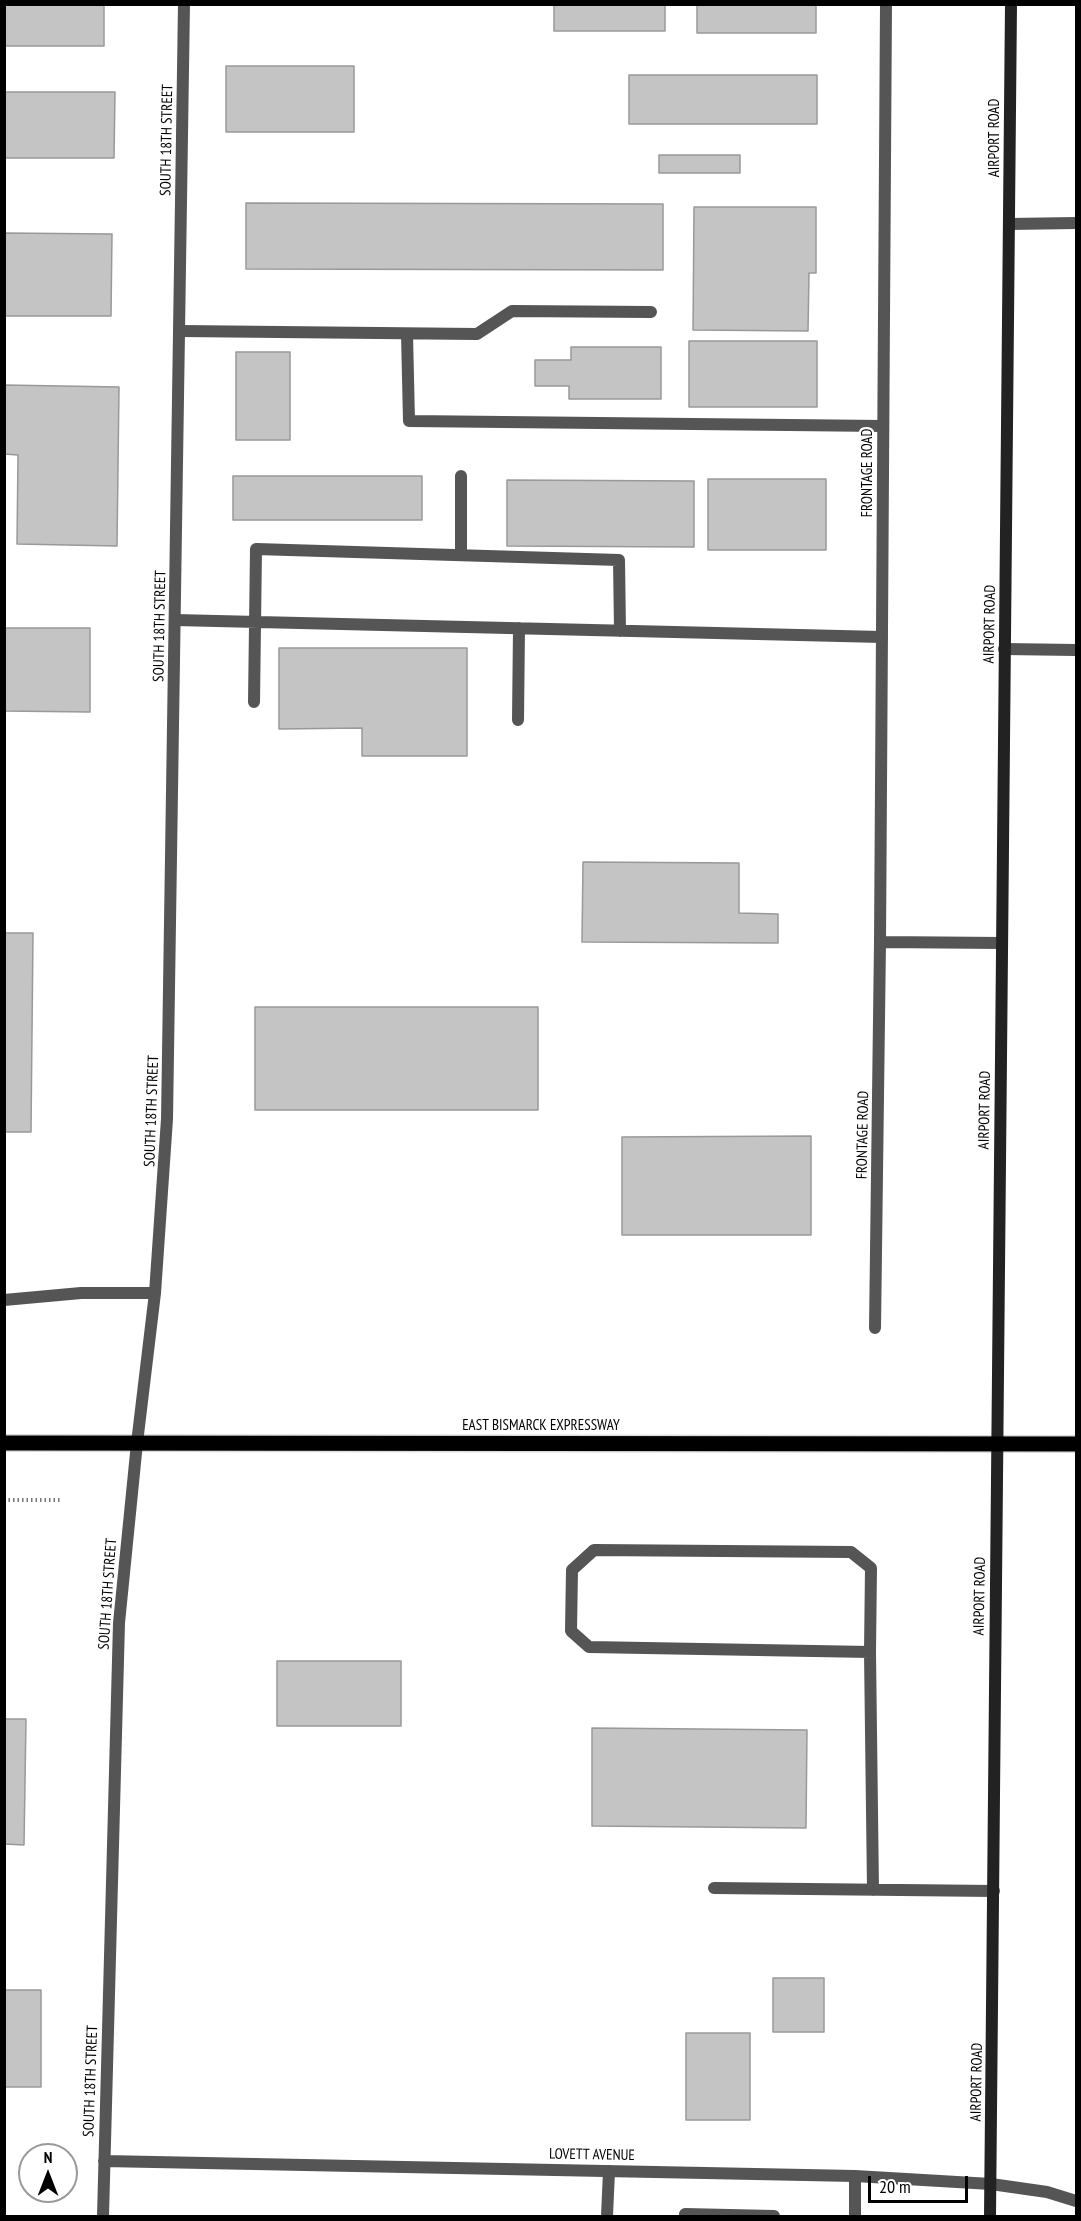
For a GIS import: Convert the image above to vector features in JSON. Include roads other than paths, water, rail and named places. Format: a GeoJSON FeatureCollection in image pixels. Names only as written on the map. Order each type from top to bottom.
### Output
{"type":"FeatureCollection","features":[{"type":"Feature","properties":{"kind":"main road","name":"AIRPORT ROAD"},"geometry":{"type":"LineString","coordinates":[[990,2217],[1011,4]]}},
{"type":"Feature","properties":{"kind":"main road","name":"EAST BISMARCK EXPRESSWAY"},"geometry":{"type":"LineString","coordinates":[[4,1443],[1077,1444]]}},
{"type":"Feature","properties":{"kind":"street","name":"SOUTH 18TH STREET"},"geometry":{"type":"LineString","coordinates":[[103,2217],[120,1623],[137,1443],[155,1293],[167,1119],[184,4]]}},
{"type":"Feature","properties":{"kind":"street","name":"FRONTAGE ROAD"},"geometry":{"type":"LineString","coordinates":[[875,1328],[886,4]]}},
{"type":"Feature","properties":{"kind":"street"},"geometry":{"type":"LineString","coordinates":[[1009,224],[1077,224]]}},
{"type":"Feature","properties":{"kind":"street"},"geometry":{"type":"LineString","coordinates":[[180,332],[477,334],[512,311],[651,312]]}},
{"type":"Feature","properties":{"kind":"street"},"geometry":{"type":"LineString","coordinates":[[407,334],[409,421],[884,426]]}},
{"type":"Feature","properties":{"kind":"street"},"geometry":{"type":"LineString","coordinates":[[461,476],[461,555]]}},
{"type":"Feature","properties":{"kind":"street"},"geometry":{"type":"LineString","coordinates":[[254,702],[256,549],[619,560],[620,631]]}},
{"type":"Feature","properties":{"kind":"street"},"geometry":{"type":"LineString","coordinates":[[175,620],[882,638]]}},
{"type":"Feature","properties":{"kind":"street"},"geometry":{"type":"LineString","coordinates":[[518,720],[519,628]]}},
{"type":"Feature","properties":{"kind":"street"},"geometry":{"type":"LineString","coordinates":[[1004,649],[1077,650]]}},
{"type":"Feature","properties":{"kind":"street"},"geometry":{"type":"LineString","coordinates":[[880,942],[1002,944]]}},
{"type":"Feature","properties":{"kind":"street"},"geometry":{"type":"LineString","coordinates":[[4,1300],[81,1293],[155,1293]]}},
{"type":"Feature","properties":{"kind":"street"},"geometry":{"type":"LineString","coordinates":[[870,1652],[589,1647],[571,1631],[572,1570],[594,1550],[851,1552],[871,1568],[873,1890]]}},
{"type":"Feature","properties":{"kind":"street"},"geometry":{"type":"LineString","coordinates":[[714,1888],[993,1890]]}},
{"type":"Feature","properties":{"kind":"street","name":"LOVETT AVENUE"},"geometry":{"type":"LineString","coordinates":[[104,2161],[855,2176],[991,2184],[1047,2192],[1077,2201]]}},
{"type":"Feature","properties":{"kind":"street"},"geometry":{"type":"LineString","coordinates":[[607,2217],[609,2171]]}},
{"type":"Feature","properties":{"kind":"street"},"geometry":{"type":"LineString","coordinates":[[855,2176],[855,2217]]}},
{"type":"Feature","properties":{"kind":"street"},"geometry":{"type":"LineString","coordinates":[[685,2214],[774,2217]]}}]}
